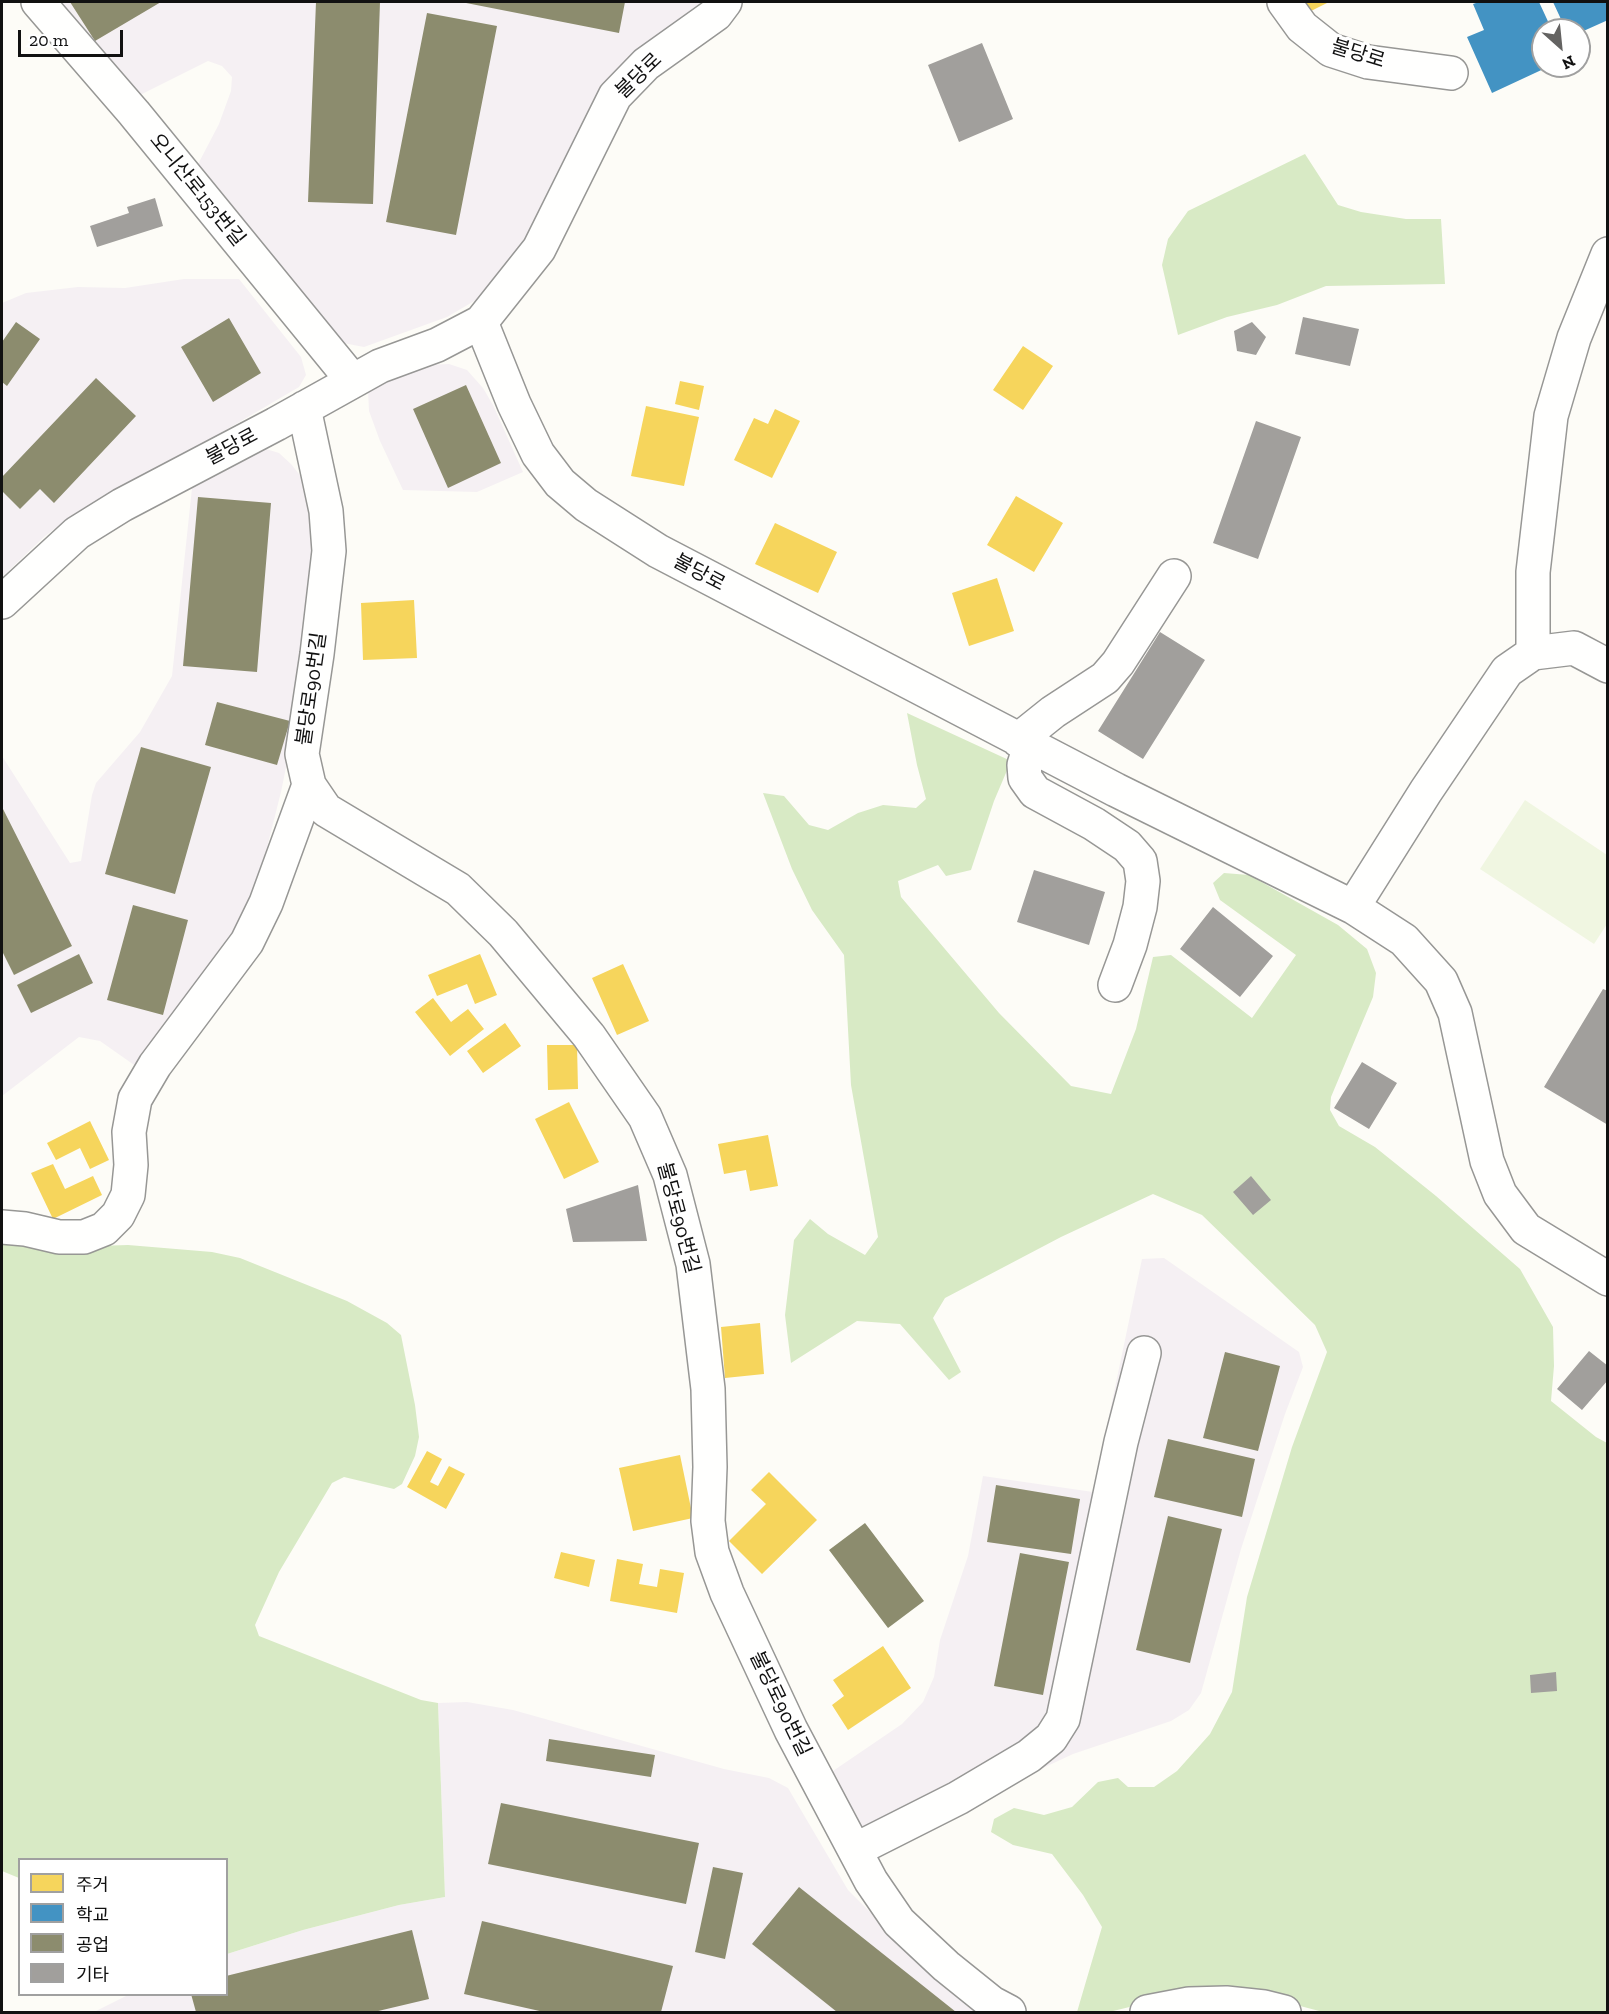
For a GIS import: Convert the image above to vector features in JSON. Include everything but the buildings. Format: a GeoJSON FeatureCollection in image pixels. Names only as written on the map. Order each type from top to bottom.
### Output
{"type":"FeatureCollection","features":[{"type":"Feature","properties":{"kind":"street","name":"오니산로153번길"},"geometry":{"type":"LineString","coordinates":[[38,2],[134,113],[352,381]]}},
{"type":"Feature","properties":{"kind":"street","name":"불당로"},"geometry":{"type":"LineString","coordinates":[[2,602],[77,533],[122,506],[380,366],[437,345],[481,322],[539,249],[615,96],[646,64],[716,14],[724,2]]}},
{"type":"Feature","properties":{"kind":"street","name":"불당로"},"geometry":{"type":"LineString","coordinates":[[1284,2],[1302,27],[1331,50],[1368,62],[1450,73]]}},
{"type":"Feature","properties":{"kind":"street"},"geometry":{"type":"LineString","coordinates":[[1533,653],[1533,572],[1551,416],[1574,338],[1608,254]]}},
{"type":"Feature","properties":{"kind":"street","name":"불당로"},"geometry":{"type":"LineString","coordinates":[[481,322],[514,404],[538,454],[560,483],[586,505],[658,552],[1126,796],[1353,907],[1404,940],[1441,981],[1455,1013],[1487,1161],[1500,1194],[1526,1229],[1608,1279]]}},
{"type":"Feature","properties":{"kind":"street","name":"불당로90번길"},"geometry":{"type":"LineString","coordinates":[[304,408],[326,511],[329,550],[302,754],[309,785],[326,810],[458,889],[503,933],[590,1036],[645,1117],[670,1175],[693,1264],[708,1389],[710,1467],[708,1521],[712,1552],[727,1593],[791,1730],[871,1881],[899,1923],[946,1966],[992,2003],[1009,2013]]}},
{"type":"Feature","properties":{"kind":"street"},"geometry":{"type":"LineString","coordinates":[[1115,985],[1130,945],[1140,907],[1143,881],[1140,861],[1127,846],[1095,824],[1035,792],[1025,778],[1018,740],[1053,712],[1105,678],[1118,663],[1174,576]]}},
{"type":"Feature","properties":{"kind":"street"},"geometry":{"type":"LineString","coordinates":[[1353,907],[1426,791],[1507,671],[1533,653],[1574,648],[1608,666]]}},
{"type":"Feature","properties":{"kind":"street"},"geometry":{"type":"LineString","coordinates":[[2,1227],[25,1229],[59,1237],[84,1236],[104,1229],[118,1215],[128,1195],[131,1165],[129,1132],[135,1099],[155,1065],[247,942],[266,903],[309,785]]}},
{"type":"Feature","properties":{"kind":"street"},"geometry":{"type":"LineString","coordinates":[[855,1850],[958,1798],[1029,1756],[1051,1738],[1063,1719],[1106,1511],[1144,1353]]}},
{"type":"Feature","properties":{"kind":"street"},"geometry":{"type":"LineString","coordinates":[[1147,2013],[1189,2004],[1226,2003],[1264,2007],[1284,2013]]}},
{"type":"Feature","properties":{"kind":"shaded area"},"geometry":{"type":"Polygon","coordinates":[[[53,2],[703,2],[636,55],[534,224],[503,270],[476,300],[447,317],[364,347],[343,343],[196,168],[219,124],[231,91],[232,77],[222,66],[208,61],[140,95],[127,92],[53,2]]]}},
{"type":"Feature","properties":{"kind":"shaded area"},"geometry":{"type":"Polygon","coordinates":[[[184,279],[239,279],[301,357],[306,375],[299,387],[166,465],[80,510],[45,536],[2,577],[2,303],[26,293],[78,287],[125,288],[184,279]]]}},
{"type":"Feature","properties":{"kind":"shaded area"},"geometry":{"type":"Polygon","coordinates":[[[449,364],[467,370],[483,388],[523,472],[477,492],[403,490],[369,411],[368,390],[426,365],[449,364]]]}},
{"type":"Feature","properties":{"kind":"shaded area"},"geometry":{"type":"Polygon","coordinates":[[[266,449],[279,453],[303,479],[318,540],[296,718],[281,792],[254,899],[240,928],[137,1067],[100,1041],[79,1037],[2,1096],[2,756],[70,863],[81,861],[96,783],[140,732],[172,676],[192,488],[200,476],[243,450],[266,449]]]}},
{"type":"Feature","properties":{"kind":"shaded area"},"geometry":{"type":"Polygon","coordinates":[[[1164,1258],[1299,1352],[1303,1367],[1285,1414],[1241,1549],[1201,1693],[1189,1710],[1171,1721],[1073,1754],[981,1797],[874,1854],[830,1773],[902,1724],[923,1702],[934,1677],[940,1640],[968,1556],[983,1476],[1093,1492],[1142,1259],[1164,1258]]]}},
{"type":"Feature","properties":{"kind":"shaded area"},"geometry":{"type":"Polygon","coordinates":[[[467,1702],[513,1710],[724,1769],[769,1778],[788,1788],[848,1890],[933,1975],[978,2012],[94,2012],[126,1996],[228,1996],[228,1954],[303,1930],[399,1905],[445,1897],[438,1703],[467,1702]]]}},
{"type":"Feature","properties":{"kind":"green space"},"geometry":{"type":"Polygon","coordinates":[[[1305,154],[1338,205],[1361,212],[1406,219],[1441,219],[1445,284],[1326,286],[1277,305],[1227,317],[1178,335],[1162,265],[1168,239],[1188,211],[1305,154]]]}},
{"type":"Feature","properties":{"kind":"green space"},"geometry":{"type":"Polygon","coordinates":[[[907,713],[1011,761],[994,801],[971,870],[946,876],[938,865],[898,881],[901,897],[999,1013],[1071,1086],[1111,1094],[1136,1029],[1153,957],[1171,955],[1252,1018],[1296,955],[1220,900],[1213,883],[1224,873],[1249,875],[1338,925],[1367,949],[1376,973],[1373,997],[1331,1097],[1330,1110],[1339,1126],[1375,1147],[1520,1269],[1553,1327],[1554,1366],[1551,1401],[1596,1437],[1607,1443],[1607,2012],[1323,2012],[1247,1992],[1187,1993],[1109,2012],[1077,2012],[1102,1927],[1083,1895],[1052,1854],[1013,1845],[991,1832],[994,1819],[1014,1808],[1044,1815],[1072,1807],[1098,1782],[1118,1778],[1128,1787],[1154,1787],[1177,1771],[1210,1734],[1232,1692],[1247,1597],[1292,1447],[1327,1352],[1315,1325],[1202,1215],[1153,1194],[1061,1237],[945,1298],[933,1318],[961,1372],[949,1380],[900,1324],[857,1321],[791,1363],[785,1315],[794,1240],[810,1219],[828,1234],[865,1255],[878,1237],[851,1085],[844,955],[812,910],[792,869],[763,793],[784,796],[809,825],[828,830],[858,813],[883,805],[916,808],[926,799],[907,713]]]}},
{"type":"Feature","properties":{"kind":"green space"},"geometry":{"type":"Polygon","coordinates":[[[1525,800],[1607,855],[1607,924],[1594,944],[1480,869],[1525,800]]]}},
{"type":"Feature","properties":{"kind":"green space"},"geometry":{"type":"Polygon","coordinates":[[[2,1242],[63,1247],[128,1245],[212,1252],[240,1258],[347,1301],[387,1323],[401,1335],[419,1437],[415,1456],[402,1484],[394,1489],[344,1477],[332,1483],[279,1572],[255,1625],[259,1636],[421,1700],[438,1703],[445,1897],[399,1905],[303,1930],[228,1954],[228,1858],[18,1858],[18,1878],[2,1871],[2,1242]]]}}]}
